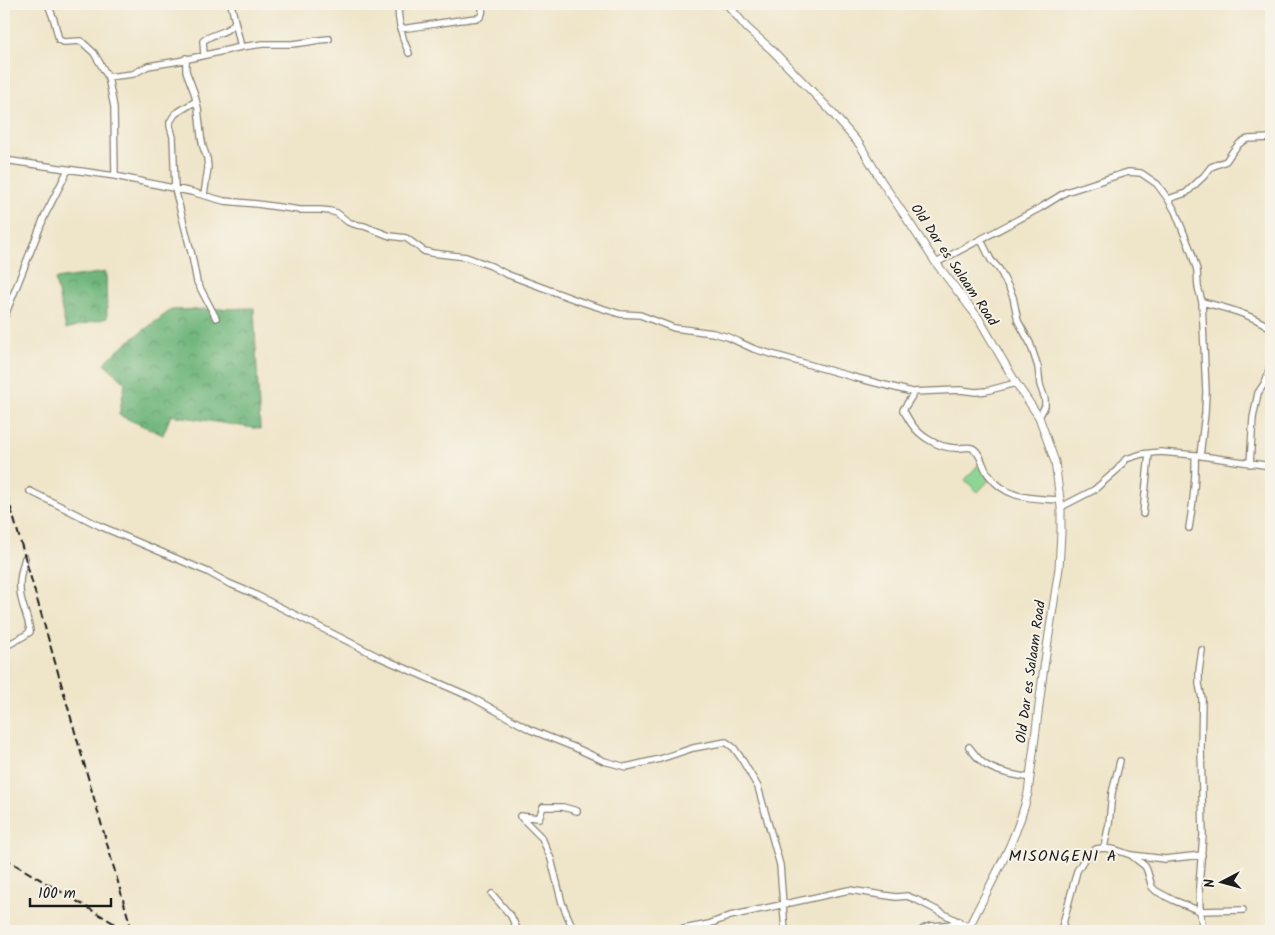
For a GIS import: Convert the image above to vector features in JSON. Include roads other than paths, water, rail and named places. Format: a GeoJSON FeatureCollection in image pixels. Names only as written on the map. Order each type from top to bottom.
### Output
{"type":"FeatureCollection","features":[{"type":"Feature","properties":{"kind":"street"},"geometry":{"type":"LineString","coordinates":[[48,4],[59,40],[61,42],[81,41],[88,46],[108,77],[114,107],[115,176]]}},
{"type":"Feature","properties":{"kind":"street"},"geometry":{"type":"LineString","coordinates":[[231,4],[242,46]]}},
{"type":"Feature","properties":{"kind":"street"},"geometry":{"type":"LineString","coordinates":[[398,4],[400,29],[409,53]]}},
{"type":"Feature","properties":{"kind":"street"},"geometry":{"type":"LineString","coordinates":[[400,29],[479,18],[482,16],[482,4]]}},
{"type":"Feature","properties":{"kind":"street","name":"Old Dar es Salaam Road"},"geometry":{"type":"LineString","coordinates":[[728,4],[747,28],[772,50],[828,108],[860,145],[882,182],[936,263],[979,319],[1016,383],[1039,417],[1055,462],[1061,503],[1059,568],[1042,674],[1030,778],[1024,809],[1014,839],[970,930]]}},
{"type":"Feature","properties":{"kind":"street"},"geometry":{"type":"LineString","coordinates":[[204,55],[203,41],[211,36],[227,31],[235,22]]}},
{"type":"Feature","properties":{"kind":"street"},"geometry":{"type":"LineString","coordinates":[[108,77],[133,74],[148,66],[231,50],[242,46],[300,43],[329,39]]}},
{"type":"Feature","properties":{"kind":"street"},"geometry":{"type":"LineString","coordinates":[[186,58],[186,71],[194,92],[203,147],[207,158],[208,168],[204,195]]}},
{"type":"Feature","properties":{"kind":"street"},"geometry":{"type":"LineString","coordinates":[[196,101],[175,114],[170,122],[173,137],[175,189],[197,282],[216,318]]}},
{"type":"Feature","properties":{"kind":"street"},"geometry":{"type":"LineString","coordinates":[[1168,199],[1186,193],[1211,167],[1226,161],[1243,141],[1271,138]]}},
{"type":"Feature","properties":{"kind":"street"},"geometry":{"type":"LineString","coordinates":[[4,160],[115,176],[224,201],[336,213],[348,222],[390,236],[406,238],[424,251],[466,257],[506,274],[620,314],[640,315],[674,328],[728,337],[754,349],[912,392],[946,390],[986,391],[1016,383]]}},
{"type":"Feature","properties":{"kind":"street"},"geometry":{"type":"LineString","coordinates":[[4,318],[45,214],[68,170]]}},
{"type":"Feature","properties":{"kind":"street"},"geometry":{"type":"LineString","coordinates":[[936,263],[1040,208],[1066,192],[1128,172],[1141,174],[1157,184],[1175,211],[1191,251],[1197,270],[1202,302],[1206,392],[1205,413],[1189,528]]}},
{"type":"Feature","properties":{"kind":"street"},"geometry":{"type":"LineString","coordinates":[[981,240],[1009,288],[1018,321],[1030,342],[1045,402],[1039,417]]}},
{"type":"Feature","properties":{"kind":"street"},"geometry":{"type":"LineString","coordinates":[[1202,302],[1229,309],[1258,320],[1271,328]]}},
{"type":"Feature","properties":{"kind":"street"},"geometry":{"type":"LineString","coordinates":[[1250,464],[1253,418],[1258,393],[1266,381],[1271,363]]}},
{"type":"Feature","properties":{"kind":"street"},"geometry":{"type":"LineString","coordinates":[[912,392],[912,396],[903,410],[910,423],[927,438],[938,444],[956,448],[972,448],[977,453],[988,474],[1011,494],[1021,497],[1061,503],[1094,490],[1117,470],[1126,459],[1142,454],[1160,452],[1198,455],[1271,466]]}},
{"type":"Feature","properties":{"kind":"street"},"geometry":{"type":"LineString","coordinates":[[1143,514],[1149,454]]}},
{"type":"Feature","properties":{"kind":"street"},"geometry":{"type":"LineString","coordinates":[[30,491],[100,526],[208,572],[228,584],[252,593],[377,656],[471,697],[532,730],[604,761],[626,767],[660,759],[693,748],[726,742],[734,748],[758,787],[780,865],[785,931]]}},
{"type":"Feature","properties":{"kind":"street"},"geometry":{"type":"LineString","coordinates":[[4,646],[30,632],[20,590],[25,558]]}},
{"type":"Feature","properties":{"kind":"street"},"geometry":{"type":"LineString","coordinates":[[1202,650],[1198,670],[1202,699],[1203,834],[1199,886],[1203,931]]}},
{"type":"Feature","properties":{"kind":"street"},"geometry":{"type":"LineString","coordinates":[[969,747],[976,757],[986,765],[1005,773],[1030,778]]}},
{"type":"Feature","properties":{"kind":"street"},"geometry":{"type":"LineString","coordinates":[[1104,848],[1112,793],[1120,761]]}},
{"type":"Feature","properties":{"kind":"street"},"geometry":{"type":"LineString","coordinates":[[574,931],[562,903],[551,859],[542,838],[520,816],[539,818],[544,807],[563,807],[576,811]]}},
{"type":"Feature","properties":{"kind":"street"},"geometry":{"type":"LineString","coordinates":[[1061,931],[1077,871],[1083,861],[1096,849],[1104,848],[1131,855],[1165,859],[1202,855]]}},
{"type":"Feature","properties":{"kind":"street"},"geometry":{"type":"LineString","coordinates":[[1131,855],[1147,870],[1152,887],[1172,900],[1200,911],[1243,910]]}},
{"type":"Feature","properties":{"kind":"street"},"geometry":{"type":"LineString","coordinates":[[674,931],[708,924],[730,916],[849,890],[896,897],[907,896],[959,921],[970,930]]}},
{"type":"Feature","properties":{"kind":"street"},"geometry":{"type":"LineString","coordinates":[[492,894],[511,916],[518,931]]}},
{"type":"Feature","properties":{"kind":"street"},"geometry":{"type":"LineString","coordinates":[[921,931],[928,927],[955,924],[959,921]]}},
{"type":"Feature","properties":{"kind":"railway"},"geometry":{"type":"LineString","coordinates":[[4,484],[132,931]]}},
{"type":"Feature","properties":{"kind":"railway"},"geometry":{"type":"LineString","coordinates":[[4,858],[127,931]]}},
{"type":"Feature","properties":{"kind":"district","name":"MISONGENI A"},"geometry":{"type":"Point","coordinates":[1063,856]}}]}
